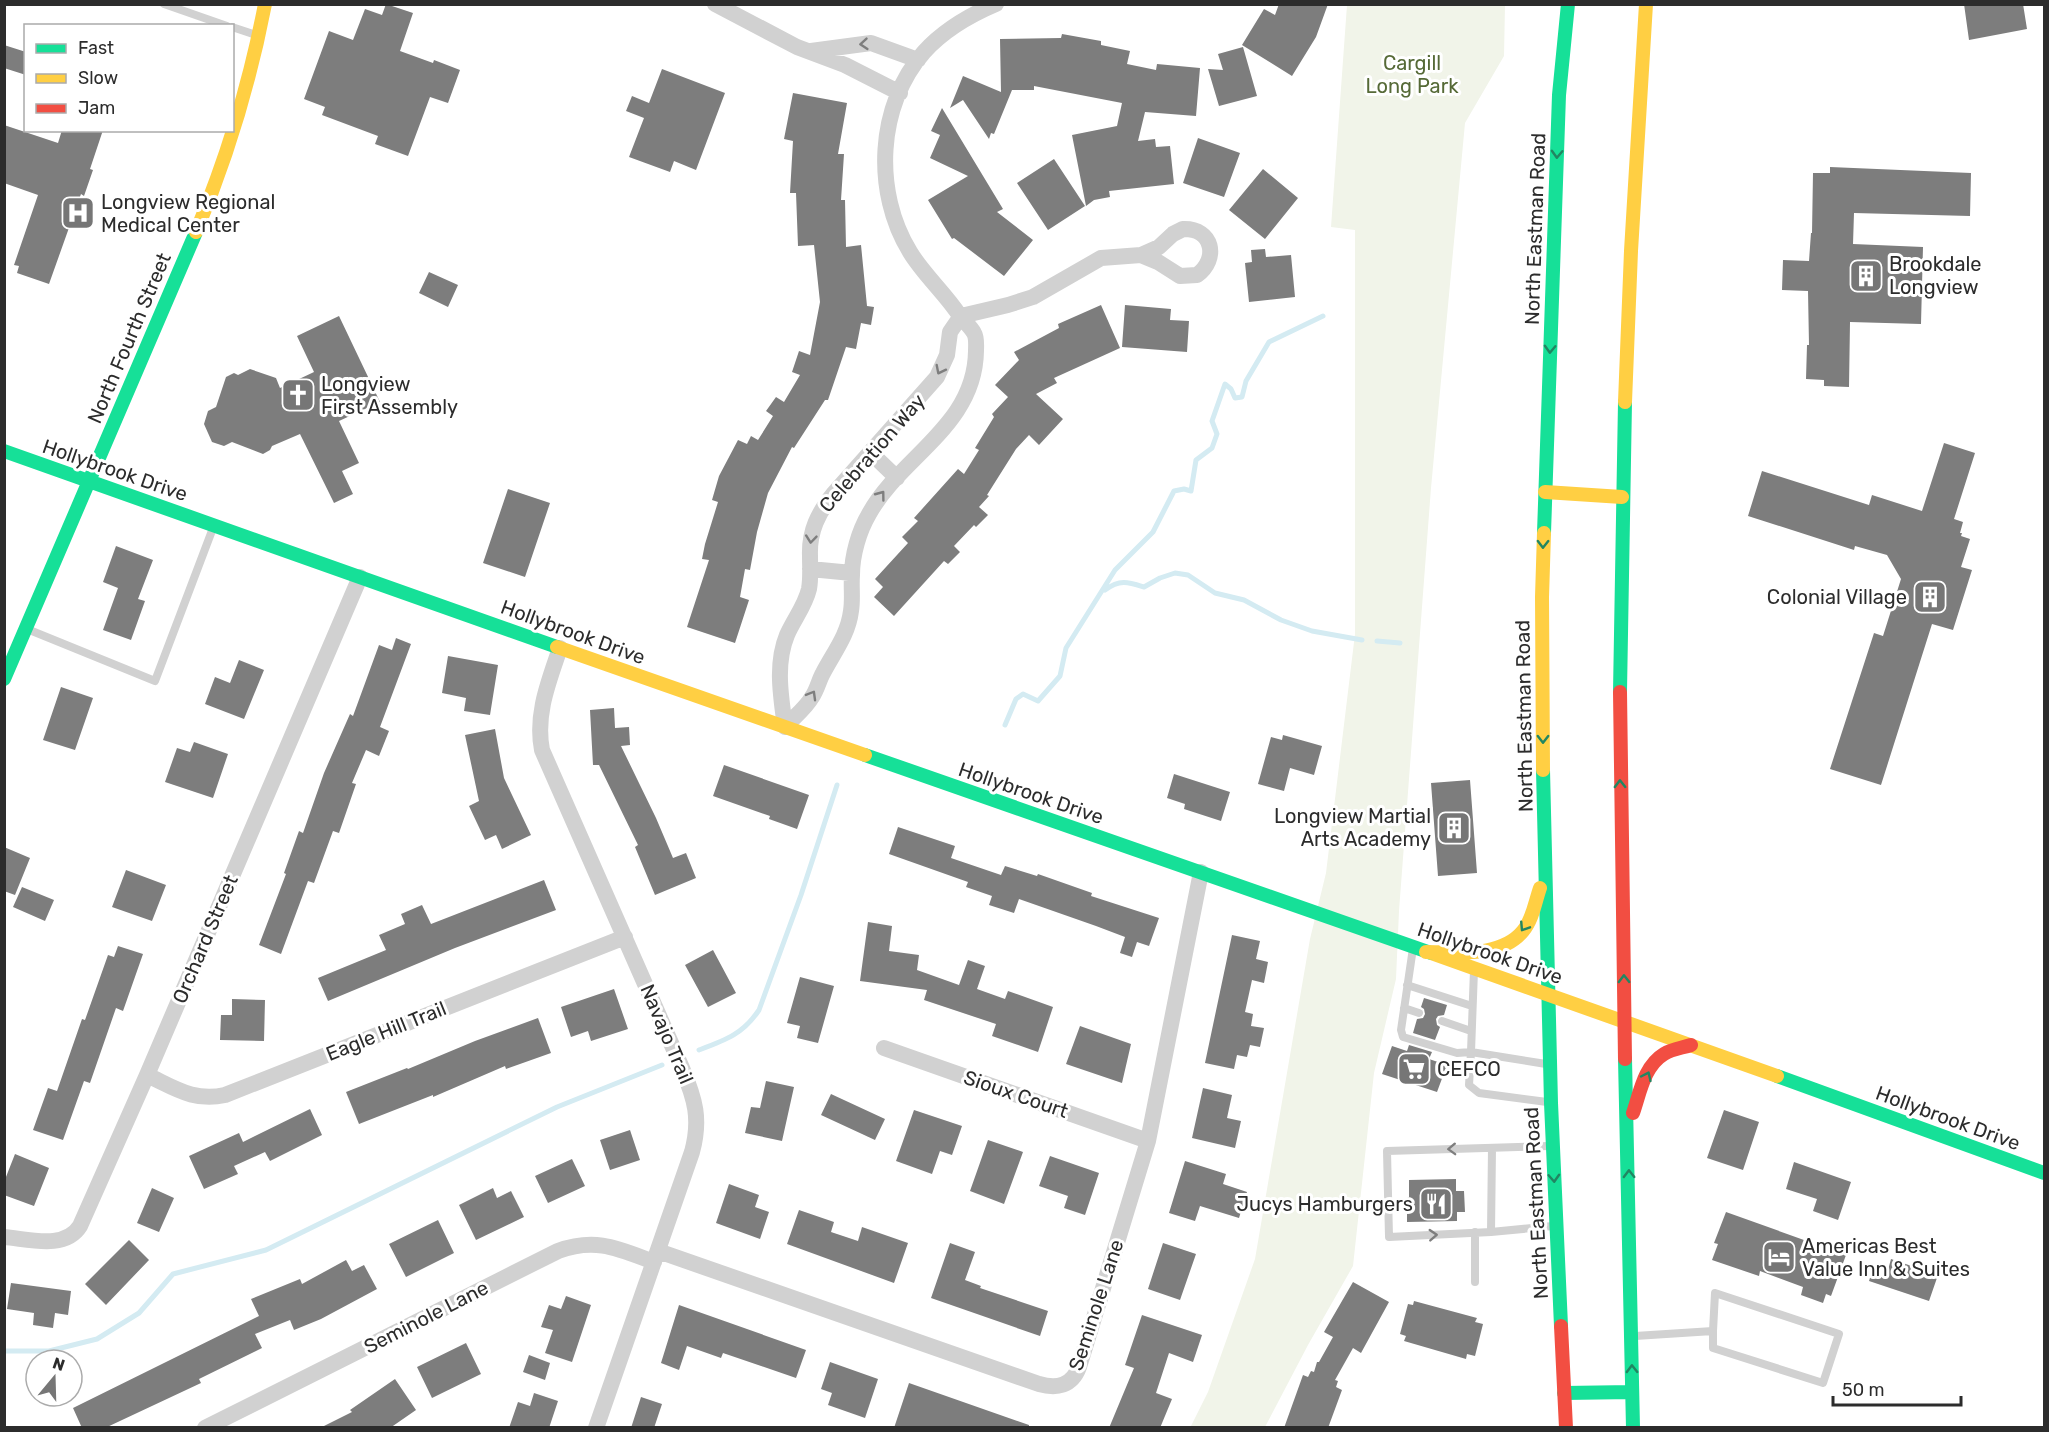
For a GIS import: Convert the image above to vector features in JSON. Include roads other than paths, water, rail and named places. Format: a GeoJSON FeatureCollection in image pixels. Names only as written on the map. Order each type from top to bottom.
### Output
{"type":"FeatureCollection","features":[{"type":"Feature","properties":{"kind":"main road","name":"North Fourth Street"},"geometry":{"type":"LineString","coordinates":[[234,126],[259,36],[265,4]]}},
{"type":"Feature","properties":{"kind":"main road","name":"North Eastman Road"},"geometry":{"type":"LineString","coordinates":[[1566,1428],[1552,1146],[1542,609],[1559,95],[1568,4]]}},
{"type":"Feature","properties":{"kind":"main road"},"geometry":{"type":"LineString","coordinates":[[1633,1428],[1620,762],[1622,497],[1632,220],[1646,4]]}},
{"type":"Feature","properties":{"kind":"main road"},"geometry":{"type":"LineString","coordinates":[[1552,16],[1559,95]]}},
{"type":"Feature","properties":{"kind":"main road","name":"North Fourth Street"},"geometry":{"type":"LineString","coordinates":[[4,679],[212,194],[232,132]]}},
{"type":"Feature","properties":{"kind":"main road","name":"Hollybrook Drive"},"geometry":{"type":"LineString","coordinates":[[4,451],[1549,994],[2044,1173]]}},
{"type":"Feature","properties":{"kind":"main road"},"geometry":{"type":"LineString","coordinates":[[1545,492],[1622,497]]}},
{"type":"Feature","properties":{"kind":"main road"},"geometry":{"type":"LineString","coordinates":[[1420,950],[1493,949],[1514,938],[1522,932],[1529,921],[1546,873]]}},
{"type":"Feature","properties":{"kind":"main road"},"geometry":{"type":"LineString","coordinates":[[1628,1128],[1651,1067],[1665,1054],[1691,1045]]}},
{"type":"Feature","properties":{"kind":"main road"},"geometry":{"type":"LineString","coordinates":[[1564,1393],[1632,1392]]}},
{"type":"Feature","properties":{"kind":"street"},"geometry":{"type":"LineString","coordinates":[[714,4],[807,51],[845,65],[900,93]]}},
{"type":"Feature","properties":{"kind":"street","name":"Celebration Way"},"geometry":{"type":"LineString","coordinates":[[784,727],[812,699],[846,632],[852,609],[852,573],[858,540],[864,523],[882,493],[947,427],[967,393],[975,367],[975,334],[909,251],[898,231],[886,185],[885,150],[890,119],[900,93],[918,60],[949,31],[996,4]]}},
{"type":"Feature","properties":{"kind":"street"},"geometry":{"type":"LineString","coordinates":[[807,51],[871,42],[918,60]]}},
{"type":"Feature","properties":{"kind":"street"},"geometry":{"type":"LineString","coordinates":[[961,316],[1033,297],[1101,258],[1140,255]]}},
{"type":"Feature","properties":{"kind":"street","name":"Celebration Way"},"geometry":{"type":"LineString","coordinates":[[784,727],[779,682],[783,649],[788,634],[806,601],[809,587],[812,529],[819,513],[937,377],[947,355],[950,332],[961,316]]}},
{"type":"Feature","properties":{"kind":"street"},"geometry":{"type":"LineString","coordinates":[[870,453],[897,478]]}},
{"type":"Feature","properties":{"kind":"street"},"geometry":{"type":"LineString","coordinates":[[810,570],[852,573]]}},
{"type":"Feature","properties":{"kind":"street","name":"Orchard Street"},"geometry":{"type":"LineString","coordinates":[[4,1237],[51,1241],[65,1239],[76,1232],[83,1221],[360,577]]}},
{"type":"Feature","properties":{"kind":"street","name":"Navajo Trail"},"geometry":{"type":"LineString","coordinates":[[560,648],[541,709],[540,729],[543,750],[549,769],[686,1077],[697,1118],[697,1132],[692,1152],[596,1428]]}},
{"type":"Feature","properties":{"kind":"street","name":"Seminole Lane"},"geometry":{"type":"LineString","coordinates":[[205,1428],[566,1248],[584,1244],[601,1244],[656,1256],[1040,1384],[1058,1386],[1068,1383],[1077,1371],[1148,1141],[1201,872]]}},
{"type":"Feature","properties":{"kind":"street","name":"Eagle Hill Trail"},"geometry":{"type":"LineString","coordinates":[[147,1076],[195,1096],[210,1098],[225,1095],[625,936]]}},
{"type":"Feature","properties":{"kind":"street","name":"Sioux Court"},"geometry":{"type":"LineString","coordinates":[[884,1048],[1148,1141]]}},
{"type":"Feature","properties":{"kind":"lane"},"geometry":{"type":"LineString","coordinates":[[164,4],[221,24]]}},
{"type":"Feature","properties":{"kind":"lane"},"geometry":{"type":"LineString","coordinates":[[234,28],[259,36]]}},
{"type":"Feature","properties":{"kind":"lane"},"geometry":{"type":"LineString","coordinates":[[26,628],[154,681],[214,525]]}},
{"type":"Feature","properties":{"kind":"lane"},"geometry":{"type":"LineString","coordinates":[[1420,950],[1407,985],[1401,1030],[1403,1037],[1457,1053],[1471,1052],[1550,1065]]}},
{"type":"Feature","properties":{"kind":"lane"},"geometry":{"type":"LineString","coordinates":[[1474,968],[1469,1085],[1479,1094],[1551,1103]]}},
{"type":"Feature","properties":{"kind":"lane"},"geometry":{"type":"LineString","coordinates":[[1407,985],[1472,1006]]}},
{"type":"Feature","properties":{"kind":"lane"},"geometry":{"type":"LineString","coordinates":[[1404,1008],[1419,1013]]}},
{"type":"Feature","properties":{"kind":"lane"},"geometry":{"type":"LineString","coordinates":[[1442,1021],[1471,1030]]}},
{"type":"Feature","properties":{"kind":"lane"},"geometry":{"type":"LineString","coordinates":[[1552,1146],[1386,1152],[1389,1237],[1491,1232],[1556,1225]]}},
{"type":"Feature","properties":{"kind":"lane"},"geometry":{"type":"LineString","coordinates":[[1491,1232],[1492,1148]]}},
{"type":"Feature","properties":{"kind":"lane"},"geometry":{"type":"LineString","coordinates":[[1474,1232],[1475,1282]]}},
{"type":"Feature","properties":{"kind":"lane"},"geometry":{"type":"LineString","coordinates":[[1715,1293],[1839,1334],[1823,1383],[1713,1348],[1713,1331],[1715,1293]]}},
{"type":"Feature","properties":{"kind":"lane"},"geometry":{"type":"LineString","coordinates":[[1632,1336],[1713,1331]]}},
{"type":"Feature","properties":{"kind":"waterway"},"geometry":{"type":"LineString","coordinates":[[1005,725],[1016,699],[1023,694],[1038,701],[1060,676],[1066,648],[1115,570],[1153,532],[1174,491],[1184,489],[1191,491],[1196,460],[1212,448],[1217,434],[1212,421],[1225,384],[1231,389],[1235,398],[1242,397],[1246,381],[1269,342],[1323,316]]}},
{"type":"Feature","properties":{"kind":"waterway"},"geometry":{"type":"LineString","coordinates":[[1105,590],[1120,583],[1144,587],[1175,573],[1188,575],[1215,593],[1244,600],[1281,620],[1312,631],[1362,640]]}},
{"type":"Feature","properties":{"kind":"waterway"},"geometry":{"type":"LineString","coordinates":[[1377,641],[1400,643]]}},
{"type":"Feature","properties":{"kind":"waterway"},"geometry":{"type":"LineString","coordinates":[[699,1050],[740,1031],[759,1010],[801,895],[837,785]]}},
{"type":"Feature","properties":{"kind":"waterway"},"geometry":{"type":"LineString","coordinates":[[4,1351],[49,1351],[97,1339],[139,1313],[173,1274],[266,1250],[557,1107],[662,1065]]}},
{"type":"Feature","properties":{"kind":"place","name":"Longview Regional Medical Center"},"geometry":{"type":"Point","coordinates":[78,213]}},
{"type":"Feature","properties":{"kind":"place","name":"Brookdale Longview"},"geometry":{"type":"Point","coordinates":[1866,276]}},
{"type":"Feature","properties":{"kind":"place","name":"Longview First Assembly"},"geometry":{"type":"Point","coordinates":[298,395]}},
{"type":"Feature","properties":{"kind":"place","name":"Colonial Village"},"geometry":{"type":"Point","coordinates":[1930,597]}},
{"type":"Feature","properties":{"kind":"place","name":"Longview Martial Arts Academy"},"geometry":{"type":"Point","coordinates":[1454,828]}},
{"type":"Feature","properties":{"kind":"place","name":"CEFCO"},"geometry":{"type":"Point","coordinates":[1414,1069]}},
{"type":"Feature","properties":{"kind":"place","name":"Jucys Hamburgers"},"geometry":{"type":"Point","coordinates":[1436,1204]}},
{"type":"Feature","properties":{"kind":"place","name":"Americas Best Value Inn & Suites"},"geometry":{"type":"Point","coordinates":[1779,1257]}},
{"type":"Feature","properties":{"kind":"park label","name":"Cargill Long Park"},"geometry":{"type":"Point","coordinates":[1412,74]}}]}
